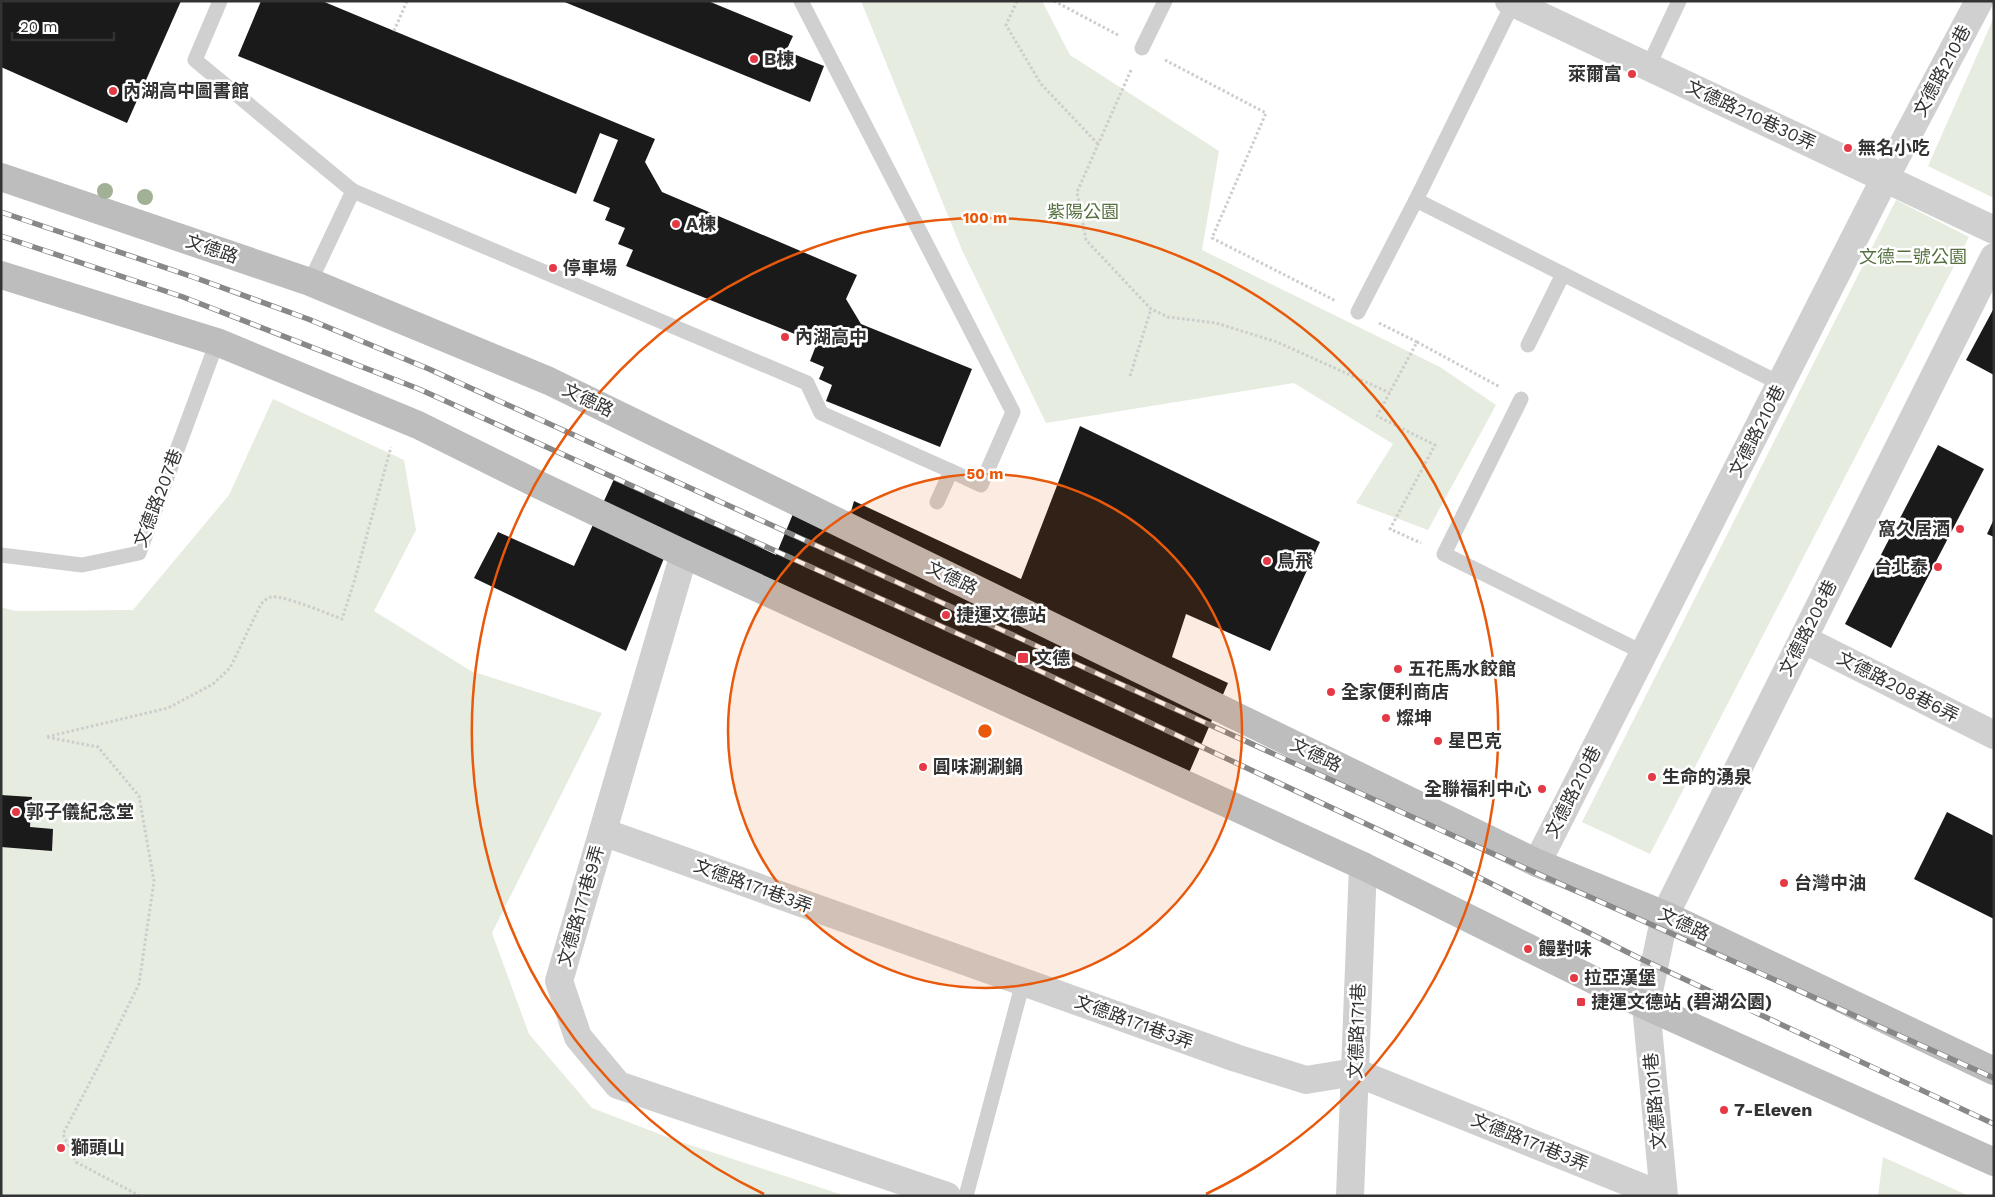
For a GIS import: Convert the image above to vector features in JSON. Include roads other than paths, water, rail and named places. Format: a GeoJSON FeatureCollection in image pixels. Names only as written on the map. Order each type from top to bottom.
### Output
{"type":"FeatureCollection","features":[{"type":"Feature","properties":{"kind":"main road","name":"文德路"},"geometry":{"type":"LineString","coordinates":[[1,177],[310,282],[549,381],[1538,863],[1665,915],[1994,1072]]}},
{"type":"Feature","properties":{"kind":"main road"},"geometry":{"type":"LineString","coordinates":[[1,275],[218,342],[418,425],[684,554],[1363,866],[1646,1006],[1994,1162]]}},
{"type":"Feature","properties":{"kind":"street","name":"文德路210巷"},"geometry":{"type":"LineString","coordinates":[[1538,863],[1885,178],[1979,1]]}},
{"type":"Feature","properties":{"kind":"street","name":"文德路210巷30弄"},"geometry":{"type":"LineString","coordinates":[[1511,2],[1994,230]]}},
{"type":"Feature","properties":{"kind":"street","name":"文德路208巷"},"geometry":{"type":"LineString","coordinates":[[1646,1006],[1665,915],[1994,258]]}},
{"type":"Feature","properties":{"kind":"street","name":"文德路171巷9弄"},"geometry":{"type":"LineString","coordinates":[[684,554],[559,980],[578,1037],[618,1086],[947,1196]]}},
{"type":"Feature","properties":{"kind":"street","name":"文德路208巷6弄"},"geometry":{"type":"LineString","coordinates":[[1803,639],[1994,736]]}},
{"type":"Feature","properties":{"kind":"street","name":"文德路171巷3弄"},"geometry":{"type":"LineString","coordinates":[[603,832],[1236,1058],[1306,1080],[1355,1072],[1664,1196]]}},
{"type":"Feature","properties":{"kind":"street","name":"文德路171巷"},"geometry":{"type":"LineString","coordinates":[[1350,1196],[1363,866]]}},
{"type":"Feature","properties":{"kind":"street","name":"文德路101巷"},"geometry":{"type":"LineString","coordinates":[[1646,1006],[1664,1196]]}},
{"type":"Feature","properties":{"kind":"lane"},"geometry":{"type":"LineString","coordinates":[[220,1],[195,60],[352,191],[807,383],[821,413],[981,485],[1013,412],[801,1]]}},
{"type":"Feature","properties":{"kind":"lane"},"geometry":{"type":"LineString","coordinates":[[1142,48],[1165,1]]}},
{"type":"Feature","properties":{"kind":"lane"},"geometry":{"type":"LineString","coordinates":[[1648,66],[1679,1]]}},
{"type":"Feature","properties":{"kind":"lane"},"geometry":{"type":"LineString","coordinates":[[1358,312],[1416,200],[1511,2]]}},
{"type":"Feature","properties":{"kind":"lane"},"geometry":{"type":"LineString","coordinates":[[310,282],[352,191]]}},
{"type":"Feature","properties":{"kind":"lane"},"geometry":{"type":"LineString","coordinates":[[1416,200],[1781,384]]}},
{"type":"Feature","properties":{"kind":"lane"},"geometry":{"type":"LineString","coordinates":[[1528,345],[1562,274]]}},
{"type":"Feature","properties":{"kind":"lane","name":"文德路207巷"},"geometry":{"type":"LineString","coordinates":[[1,555],[82,565],[138,553],[218,342]]}},
{"type":"Feature","properties":{"kind":"lane"},"geometry":{"type":"LineString","coordinates":[[1521,398],[1444,554],[1644,653]]}},
{"type":"Feature","properties":{"kind":"lane"},"geometry":{"type":"LineString","coordinates":[[937,502],[951,471]]}},
{"type":"Feature","properties":{"kind":"lane"},"geometry":{"type":"LineString","coordinates":[[966,1196],[1022,982]]}},
{"type":"Feature","properties":{"kind":"railway"},"geometry":{"type":"LineString","coordinates":[[1,212],[196,278],[308,319],[429,369],[1478,847],[1994,1078]]}},
{"type":"Feature","properties":{"kind":"railway"},"geometry":{"type":"LineString","coordinates":[[1,236],[183,297],[419,389],[1042,672],[1458,867],[1637,957],[1994,1124]]}},
{"type":"Feature","properties":{"kind":"place","name":"B棟"},"geometry":{"type":"Point","coordinates":[754,59]}},
{"type":"Feature","properties":{"kind":"place","name":"萊爾富"},"geometry":{"type":"Point","coordinates":[1632,74]}},
{"type":"Feature","properties":{"kind":"place","name":"內湖高中圖書館"},"geometry":{"type":"Point","coordinates":[113,91]}},
{"type":"Feature","properties":{"kind":"place","name":"無名小吃"},"geometry":{"type":"Point","coordinates":[1848,148]}},
{"type":"Feature","properties":{"kind":"place","name":"A棟"},"geometry":{"type":"Point","coordinates":[676,224]}},
{"type":"Feature","properties":{"kind":"place","name":"停車場"},"geometry":{"type":"Point","coordinates":[553,268]}},
{"type":"Feature","properties":{"kind":"place","name":"內湖高中"},"geometry":{"type":"Point","coordinates":[785,337]}},
{"type":"Feature","properties":{"kind":"place","name":"窩久居酒"},"geometry":{"type":"Point","coordinates":[1960,529]}},
{"type":"Feature","properties":{"kind":"place","name":"鳥飛"},"geometry":{"type":"Point","coordinates":[1267,561]}},
{"type":"Feature","properties":{"kind":"place","name":"台北泰"},"geometry":{"type":"Point","coordinates":[1938,567]}},
{"type":"Feature","properties":{"kind":"place","name":"捷運文德站"},"geometry":{"type":"Point","coordinates":[946,615]}},
{"type":"Feature","properties":{"kind":"place","name":"文德"},"geometry":{"type":"Point","coordinates":[1023,658]}},
{"type":"Feature","properties":{"kind":"place","name":"五花馬水餃館"},"geometry":{"type":"Point","coordinates":[1398,669]}},
{"type":"Feature","properties":{"kind":"place","name":"全家便利商店"},"geometry":{"type":"Point","coordinates":[1331,692]}},
{"type":"Feature","properties":{"kind":"place","name":"燦坤"},"geometry":{"type":"Point","coordinates":[1386,718]}},
{"type":"Feature","properties":{"kind":"place","name":"星巴克"},"geometry":{"type":"Point","coordinates":[1438,741]}},
{"type":"Feature","properties":{"kind":"place","name":"圓味涮涮鍋"},"geometry":{"type":"Point","coordinates":[923,767]}},
{"type":"Feature","properties":{"kind":"place","name":"生命的湧泉"},"geometry":{"type":"Point","coordinates":[1652,777]}},
{"type":"Feature","properties":{"kind":"place","name":"全聯福利中心"},"geometry":{"type":"Point","coordinates":[1542,789]}},
{"type":"Feature","properties":{"kind":"place","name":"郭子儀紀念堂"},"geometry":{"type":"Point","coordinates":[16,812]}},
{"type":"Feature","properties":{"kind":"place","name":"台灣中油"},"geometry":{"type":"Point","coordinates":[1784,883]}},
{"type":"Feature","properties":{"kind":"place","name":"饅對味"},"geometry":{"type":"Point","coordinates":[1528,949]}},
{"type":"Feature","properties":{"kind":"place","name":"拉亞漢堡"},"geometry":{"type":"Point","coordinates":[1574,978]}},
{"type":"Feature","properties":{"kind":"place","name":"捷運文德站 (碧湖公園)"},"geometry":{"type":"Point","coordinates":[1581,1002]}},
{"type":"Feature","properties":{"kind":"place","name":"7-Eleven"},"geometry":{"type":"Point","coordinates":[1724,1110]}},
{"type":"Feature","properties":{"kind":"place","name":"獅頭山"},"geometry":{"type":"Point","coordinates":[61,1148]}},
{"type":"Feature","properties":{"kind":"park label","name":"紫陽公園"},"geometry":{"type":"Point","coordinates":[1083,212]}},
{"type":"Feature","properties":{"kind":"park label","name":"文德二號公園"},"geometry":{"type":"Point","coordinates":[1913,257]}}]}
